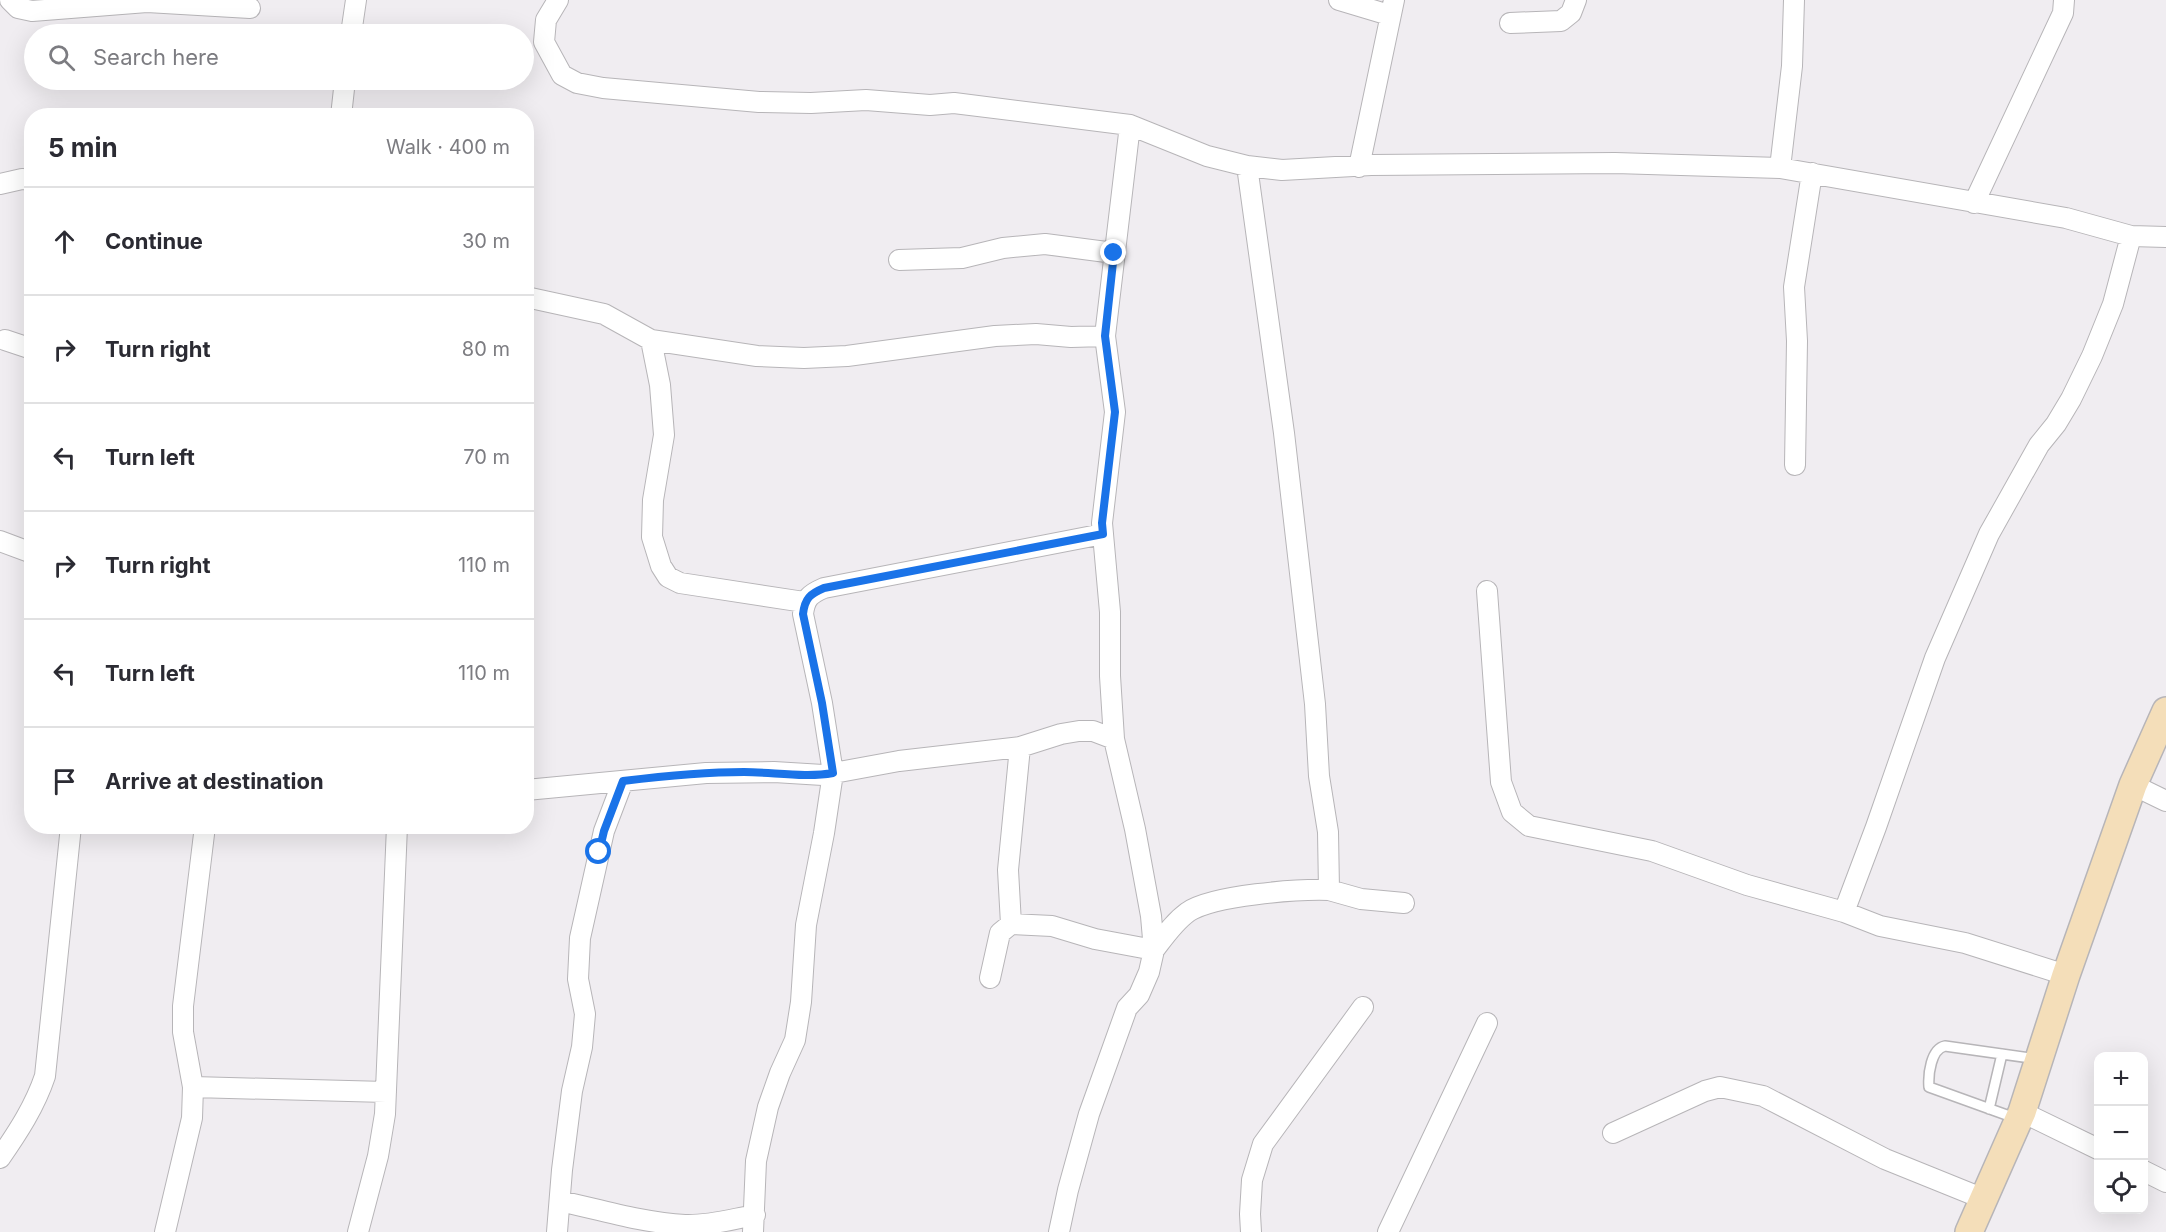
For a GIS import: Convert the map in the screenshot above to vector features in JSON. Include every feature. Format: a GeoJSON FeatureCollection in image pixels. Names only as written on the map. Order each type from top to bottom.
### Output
{"type":"FeatureCollection","features":[{"type":"Feature","properties":{"kind":"street"},"geometry":{"type":"LineString","coordinates":[[10,0],[18,9],[32,11],[148,1],[250,9]]}},
{"type":"Feature","properties":{"kind":"street"},"geometry":{"type":"LineString","coordinates":[[352,24],[356,0]]}},
{"type":"Feature","properties":{"kind":"street"},"geometry":{"type":"LineString","coordinates":[[558,0],[546,20],[544,42],[561,75],[577,83],[603,88],[759,102],[811,103],[866,100],[930,105],[954,103],[1130,125],[1207,156],[1247,166],[1282,170],[1615,162],[1780,168],[2066,218],[2131,236],[2166,237]]}},
{"type":"Feature","properties":{"kind":"street"},"geometry":{"type":"LineString","coordinates":[[1339,0],[1391,8],[1359,167]]}},
{"type":"Feature","properties":{"kind":"street"},"geometry":{"type":"LineString","coordinates":[[1510,23],[1561,21],[1570,14],[1576,0]]}},
{"type":"Feature","properties":{"kind":"street"},"geometry":{"type":"LineString","coordinates":[[1780,168],[1792,66],[1794,0]]}},
{"type":"Feature","properties":{"kind":"street"},"geometry":{"type":"LineString","coordinates":[[1974,203],[2063,13],[2064,0]]}},
{"type":"Feature","properties":{"kind":"street"},"geometry":{"type":"LineString","coordinates":[[342,108],[344,90]]}},
{"type":"Feature","properties":{"kind":"street"},"geometry":{"type":"LineString","coordinates":[[1059,1232],[1089,1114],[1127,1008],[1139,995],[1149,972],[1154,950],[1151,916],[1135,829],[1114,740],[1110,676],[1110,612],[1103,534],[1103,513],[1115,412],[1105,336],[1130,125]]}},
{"type":"Feature","properties":{"kind":"street"},"geometry":{"type":"LineString","coordinates":[[1247,166],[1284,433],[1315,704],[1319,776],[1328,832],[1329,890]]}},
{"type":"Feature","properties":{"kind":"street"},"geometry":{"type":"LineString","coordinates":[[1795,465],[1797,341],[1794,287],[1812,173]]}},
{"type":"Feature","properties":{"kind":"street"},"geometry":{"type":"LineString","coordinates":[[0,184],[24,179]]}},
{"type":"Feature","properties":{"kind":"street"},"geometry":{"type":"LineString","coordinates":[[1844,912],[1935,658],[1989,534],[2039,445],[2066,407],[2092,356],[2113,304],[2131,236]]}},
{"type":"Feature","properties":{"kind":"street"},"geometry":{"type":"LineString","coordinates":[[899,260],[962,258],[1004,248],[1045,244],[1114,253]]}},
{"type":"Feature","properties":{"kind":"street"},"geometry":{"type":"LineString","coordinates":[[534,299],[604,314],[651,340],[757,356],[804,358],[846,356],[995,336],[1036,334],[1071,337],[1105,336]]}},
{"type":"Feature","properties":{"kind":"street"},"geometry":{"type":"LineString","coordinates":[[5,340],[24,346]]}},
{"type":"Feature","properties":{"kind":"street"},"geometry":{"type":"LineString","coordinates":[[651,340],[660,385],[664,435],[653,500],[652,537],[661,566],[668,577],[680,583],[804,602]]}},
{"type":"Feature","properties":{"kind":"street"},"geometry":{"type":"LineString","coordinates":[[560,1202],[685,1225],[754,1223],[756,1161],[768,1107],[795,1040],[801,1002],[806,925],[824,834],[833,773],[822,703],[803,614],[804,602],[811,594],[824,588],[1103,534]]}},
{"type":"Feature","properties":{"kind":"street"},"geometry":{"type":"LineString","coordinates":[[0,541],[24,550]]}},
{"type":"Feature","properties":{"kind":"street"},"geometry":{"type":"LineString","coordinates":[[1487,591],[1501,782],[1512,812],[1529,826],[1652,851],[1747,885],[1844,912],[1880,926],[1965,943],[2066,975]]}},
{"type":"Feature","properties":{"kind":"street"},"geometry":{"type":"LineString","coordinates":[[1969,1232],[2021,1115],[2066,975],[2133,785],[2166,711]]}},
{"type":"Feature","properties":{"kind":"street"},"geometry":{"type":"LineString","coordinates":[[534,789],[717,773],[823,775],[899,761],[1020,747],[1061,734],[1079,731],[1093,731],[1114,740]]}},
{"type":"Feature","properties":{"kind":"street"},"geometry":{"type":"LineString","coordinates":[[1011,924],[1008,870],[1020,747]]}},
{"type":"Feature","properties":{"kind":"street"},"geometry":{"type":"LineString","coordinates":[[557,1232],[562,1170],[585,1014],[578,979],[580,938],[604,831],[623,781]]}},
{"type":"Feature","properties":{"kind":"street"},"geometry":{"type":"LineString","coordinates":[[2133,785],[2166,801]]}},
{"type":"Feature","properties":{"kind":"street"},"geometry":{"type":"LineString","coordinates":[[0,1158],[28,1115],[45,1076],[70,834]]}},
{"type":"Feature","properties":{"kind":"street"},"geometry":{"type":"LineString","coordinates":[[165,1232],[192,1118],[193,1087],[183,1032],[183,1006],[204,834]]}},
{"type":"Feature","properties":{"kind":"street"},"geometry":{"type":"LineString","coordinates":[[358,1232],[378,1156],[386,1092],[389,969],[397,834]]}},
{"type":"Feature","properties":{"kind":"street"},"geometry":{"type":"LineString","coordinates":[[1154,950],[1174,924],[1188,912],[1207,903],[1302,889],[1329,890],[1361,899],[1404,903]]}},
{"type":"Feature","properties":{"kind":"street"},"geometry":{"type":"LineString","coordinates":[[990,978],[1000,933],[1011,924],[1052,926],[1095,939],[1154,950]]}},
{"type":"Feature","properties":{"kind":"street"},"geometry":{"type":"LineString","coordinates":[[1251,1232],[1252,1180],[1263,1144],[1363,1007]]}},
{"type":"Feature","properties":{"kind":"street"},"geometry":{"type":"LineString","coordinates":[[1388,1232],[1487,1023]]}},
{"type":"Feature","properties":{"kind":"street"},"geometry":{"type":"LineString","coordinates":[[193,1087],[386,1092]]}},
{"type":"Feature","properties":{"kind":"street"},"geometry":{"type":"LineString","coordinates":[[1613,1133],[1705,1091],[1720,1087],[1763,1096],[1885,1159],[1984,1199]]}},
{"type":"Feature","properties":{"kind":"street"},"geometry":{"type":"LineString","coordinates":[[2021,1115],[2094,1147]]}},
{"type":"Feature","properties":{"kind":"street"},"geometry":{"type":"LineString","coordinates":[[2148,1173],[2166,1182]]}},
{"type":"Feature","properties":{"kind":"lane"},"geometry":{"type":"LineString","coordinates":[[2021,1115],[1989,1108],[1929,1087],[1935,1051],[1945,1046],[2039,1060]]}},
{"type":"Feature","properties":{"kind":"lane"},"geometry":{"type":"LineString","coordinates":[[1989,1108],[2002,1054]]}},
{"type":"Feature","properties":{"kind":"route"},"geometry":{"type":"LineString","coordinates":[[599,852],[604,831],[623,781],[706,773],[774,772],[823,775],[833,773],[822,703],[803,614],[804,602],[811,594],[824,588],[1103,534],[1102,523],[1115,412],[1105,336],[1114,253]]}}]}
